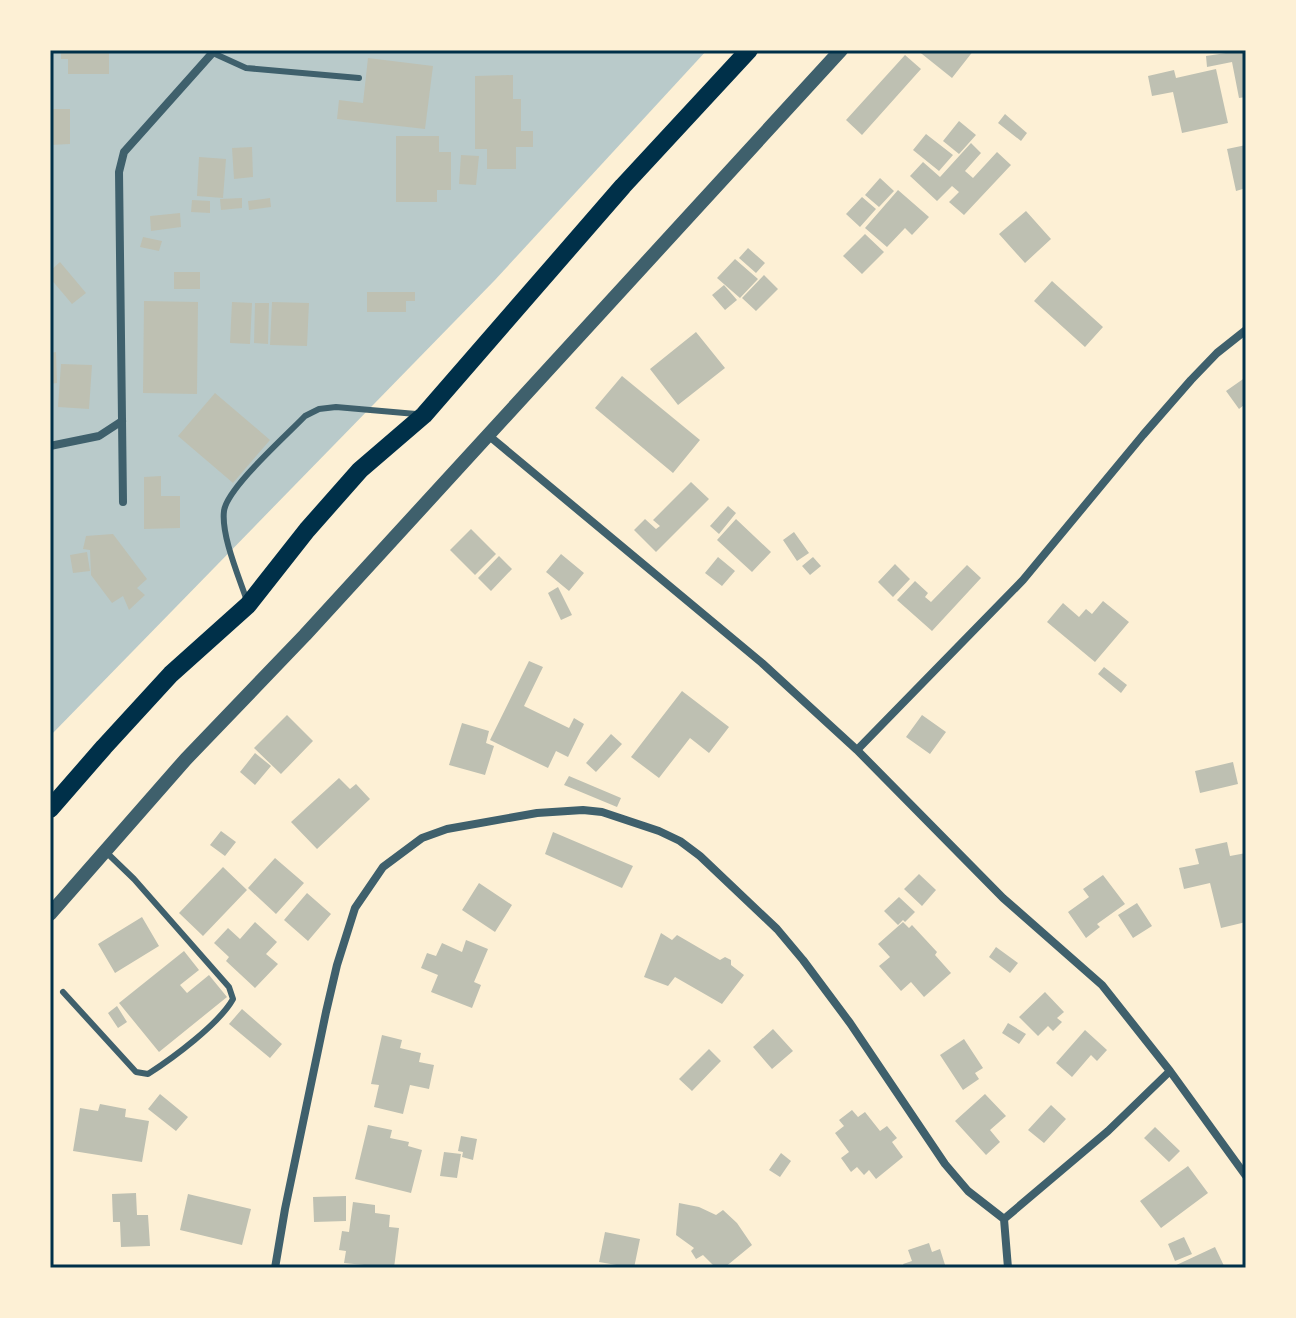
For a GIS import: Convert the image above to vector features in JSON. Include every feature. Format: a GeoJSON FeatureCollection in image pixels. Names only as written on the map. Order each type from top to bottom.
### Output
{"type":"FeatureCollection","features":[{"type":"Feature","properties":{"kind":"main road"},"geometry":{"type":"LineString","coordinates":[[50,809],[171,674],[248,605],[307,530],[360,470],[424,415],[623,186],[749,50]]}},
{"type":"Feature","properties":{"kind":"street"},"geometry":{"type":"LineString","coordinates":[[50,914],[186,759],[305,635],[841,50]]}},
{"type":"Feature","properties":{"kind":"street"},"geometry":{"type":"LineString","coordinates":[[123,502],[119,172],[124,152],[214,52]]}},
{"type":"Feature","properties":{"kind":"street"},"geometry":{"type":"LineString","coordinates":[[857,750],[1023,580],[1174,399],[1217,353],[1246,330]]}},
{"type":"Feature","properties":{"kind":"street"},"geometry":{"type":"LineString","coordinates":[[50,446],[99,436],[122,421]]}},
{"type":"Feature","properties":{"kind":"street"},"geometry":{"type":"LineString","coordinates":[[488,435],[762,663],[857,750],[1003,898],[1102,985],[1170,1071],[1246,1176]]}},
{"type":"Feature","properties":{"kind":"street"},"geometry":{"type":"LineString","coordinates":[[275,1268],[329,1000],[355,908],[383,867],[422,838],[485,821],[583,810],[631,820],[680,841],[777,929],[850,1023],[945,1164],[968,1191],[1004,1219],[1008,1268]]}},
{"type":"Feature","properties":{"kind":"street"},"geometry":{"type":"LineString","coordinates":[[1004,1219],[1108,1131],[1170,1071]]}},
{"type":"Feature","properties":{"kind":"lane"},"geometry":{"type":"LineString","coordinates":[[214,52],[246,68],[359,78]]}},
{"type":"Feature","properties":{"kind":"lane"},"geometry":{"type":"LineString","coordinates":[[248,605],[225,528],[224,508],[232,492],[305,416],[319,409],[336,407],[424,415]]}},
{"type":"Feature","properties":{"kind":"lane"},"geometry":{"type":"LineString","coordinates":[[63,992],[136,1072],[148,1074],[227,1010],[233,999],[229,987],[134,879],[105,851]]}},
{"type":"Feature","properties":{"kind":"shaded area"},"geometry":{"type":"Polygon","coordinates":[[[50,50],[707,50],[494,281],[50,736],[50,50]]]}},
{"type":"Feature","properties":{"kind":"building"},"geometry":{"type":"Polygon","coordinates":[[[61,50],[109,50],[109,74],[68,74],[68,59],[61,59],[61,50]]]}},
{"type":"Feature","properties":{"kind":"building"},"geometry":{"type":"Polygon","coordinates":[[[917,50],[974,50],[952,78],[917,50]]]}},
{"type":"Feature","properties":{"kind":"building"},"geometry":{"type":"Polygon","coordinates":[[[1246,50],[1246,97],[1239,98],[1232,62],[1207,67],[1206,56],[1246,50]]]}},
{"type":"Feature","properties":{"kind":"building"},"geometry":{"type":"Polygon","coordinates":[[[905,55],[921,69],[862,135],[846,120],[905,55]]]}},
{"type":"Feature","properties":{"kind":"building"},"geometry":{"type":"Polygon","coordinates":[[[368,58],[433,66],[425,129],[337,119],[339,100],[363,103],[368,58]]]}},
{"type":"Feature","properties":{"kind":"building"},"geometry":{"type":"Polygon","coordinates":[[[1216,69],[1228,123],[1182,133],[1173,92],[1152,96],[1148,76],[1174,70],[1176,78],[1216,69]]]}},
{"type":"Feature","properties":{"kind":"building"},"geometry":{"type":"Polygon","coordinates":[[[513,75],[513,99],[521,99],[521,131],[533,131],[533,147],[516,147],[516,169],[487,169],[487,149],[475,149],[475,76],[513,75]]]}},
{"type":"Feature","properties":{"kind":"building"},"geometry":{"type":"Polygon","coordinates":[[[50,109],[70,109],[70,144],[50,145],[50,109]]]}},
{"type":"Feature","properties":{"kind":"building"},"geometry":{"type":"Polygon","coordinates":[[[1005,114],[1027,133],[1021,141],[998,123],[1005,114]]]}},
{"type":"Feature","properties":{"kind":"building"},"geometry":{"type":"Polygon","coordinates":[[[959,121],[976,135],[959,154],[943,141],[959,121]]]}},
{"type":"Feature","properties":{"kind":"building"},"geometry":{"type":"Polygon","coordinates":[[[926,134],[953,155],[939,171],[913,150],[926,134]]]}},
{"type":"Feature","properties":{"kind":"building"},"geometry":{"type":"Polygon","coordinates":[[[396,136],[439,136],[439,152],[451,152],[451,190],[437,190],[437,202],[396,202],[396,136]]]}},
{"type":"Feature","properties":{"kind":"building"},"geometry":{"type":"Polygon","coordinates":[[[971,143],[981,153],[965,171],[973,178],[997,152],[1011,165],[964,215],[949,202],[959,192],[952,186],[937,201],[910,176],[923,162],[940,177],[971,143]]]}},
{"type":"Feature","properties":{"kind":"building"},"geometry":{"type":"Polygon","coordinates":[[[1246,145],[1246,188],[1236,191],[1227,149],[1246,145]]]}},
{"type":"Feature","properties":{"kind":"building"},"geometry":{"type":"Polygon","coordinates":[[[252,147],[253,177],[234,179],[232,148],[252,147]]]}},
{"type":"Feature","properties":{"kind":"building"},"geometry":{"type":"Polygon","coordinates":[[[461,155],[479,156],[476,185],[459,184],[461,155]]]}},
{"type":"Feature","properties":{"kind":"building"},"geometry":{"type":"Polygon","coordinates":[[[199,157],[226,159],[223,198],[197,196],[199,157]]]}},
{"type":"Feature","properties":{"kind":"building"},"geometry":{"type":"Polygon","coordinates":[[[880,178],[894,191],[879,207],[865,195],[880,178]]]}},
{"type":"Feature","properties":{"kind":"building"},"geometry":{"type":"Polygon","coordinates":[[[898,190],[929,217],[912,235],[905,228],[887,247],[865,228],[898,190]]]}},
{"type":"Feature","properties":{"kind":"building"},"geometry":{"type":"Polygon","coordinates":[[[862,197],[876,209],[860,227],[846,214],[862,197]]]}},
{"type":"Feature","properties":{"kind":"building"},"geometry":{"type":"Polygon","coordinates":[[[242,198],[242,208],[221,210],[220,199],[242,198]]]}},
{"type":"Feature","properties":{"kind":"building"},"geometry":{"type":"Polygon","coordinates":[[[270,198],[271,207],[249,210],[248,201],[270,198]]]}},
{"type":"Feature","properties":{"kind":"building"},"geometry":{"type":"Polygon","coordinates":[[[192,200],[210,201],[210,213],[191,212],[192,200]]]}},
{"type":"Feature","properties":{"kind":"building"},"geometry":{"type":"Polygon","coordinates":[[[1026,211],[1051,239],[1025,263],[999,234],[1026,211]]]}},
{"type":"Feature","properties":{"kind":"building"},"geometry":{"type":"Polygon","coordinates":[[[180,213],[181,227],[151,231],[150,216],[180,213]]]}},
{"type":"Feature","properties":{"kind":"building"},"geometry":{"type":"Polygon","coordinates":[[[865,234],[884,252],[862,274],[843,256],[865,234]]]}},
{"type":"Feature","properties":{"kind":"building"},"geometry":{"type":"Polygon","coordinates":[[[143,237],[162,241],[159,251],[140,247],[143,237]]]}},
{"type":"Feature","properties":{"kind":"building"},"geometry":{"type":"Polygon","coordinates":[[[748,248],[765,263],[756,273],[739,258],[748,248]]]}},
{"type":"Feature","properties":{"kind":"building"},"geometry":{"type":"Polygon","coordinates":[[[735,259],[758,279],[740,298],[717,278],[735,259]]]}},
{"type":"Feature","properties":{"kind":"building"},"geometry":{"type":"Polygon","coordinates":[[[60,262],[86,293],[72,304],[50,278],[50,271],[60,262]]]}},
{"type":"Feature","properties":{"kind":"building"},"geometry":{"type":"Polygon","coordinates":[[[174,272],[200,272],[200,289],[174,289],[174,272]]]}},
{"type":"Feature","properties":{"kind":"building"},"geometry":{"type":"Polygon","coordinates":[[[764,275],[778,289],[756,311],[742,298],[764,275]]]}},
{"type":"Feature","properties":{"kind":"building"},"geometry":{"type":"Polygon","coordinates":[[[1052,281],[1103,327],[1085,347],[1034,301],[1052,281]]]}},
{"type":"Feature","properties":{"kind":"building"},"geometry":{"type":"Polygon","coordinates":[[[724,285],[737,300],[725,310],[712,295],[724,285]]]}},
{"type":"Feature","properties":{"kind":"building"},"geometry":{"type":"Polygon","coordinates":[[[367,292],[415,292],[415,301],[406,301],[406,312],[367,312],[367,292]]]}},
{"type":"Feature","properties":{"kind":"building"},"geometry":{"type":"Polygon","coordinates":[[[144,301],[198,302],[197,394],[143,393],[144,301]]]}},
{"type":"Feature","properties":{"kind":"building"},"geometry":{"type":"Polygon","coordinates":[[[232,302],[252,303],[250,344],[230,343],[232,302]]]}},
{"type":"Feature","properties":{"kind":"building"},"geometry":{"type":"Polygon","coordinates":[[[272,302],[309,303],[307,346],[270,345],[272,302]]]}},
{"type":"Feature","properties":{"kind":"building"},"geometry":{"type":"Polygon","coordinates":[[[255,303],[269,303],[268,344],[254,343],[255,303]]]}},
{"type":"Feature","properties":{"kind":"building"},"geometry":{"type":"Polygon","coordinates":[[[696,332],[725,368],[678,405],[650,369],[696,332]]]}},
{"type":"Feature","properties":{"kind":"building"},"geometry":{"type":"Polygon","coordinates":[[[56,352],[57,383],[50,384],[50,353],[56,352]]]}},
{"type":"Feature","properties":{"kind":"building"},"geometry":{"type":"Polygon","coordinates":[[[61,364],[92,365],[89,409],[58,407],[61,364]]]}},
{"type":"Feature","properties":{"kind":"building"},"geometry":{"type":"Polygon","coordinates":[[[622,376],[700,440],[673,473],[595,408],[622,376]]]}},
{"type":"Feature","properties":{"kind":"building"},"geometry":{"type":"Polygon","coordinates":[[[1246,377],[1246,408],[1244,405],[1239,409],[1226,391],[1246,377]]]}},
{"type":"Feature","properties":{"kind":"building"},"geometry":{"type":"Polygon","coordinates":[[[215,393],[270,440],[233,483],[178,436],[215,393]]]}},
{"type":"Feature","properties":{"kind":"building"},"geometry":{"type":"Polygon","coordinates":[[[161,476],[161,496],[180,496],[180,528],[144,529],[144,477],[161,476]]]}},
{"type":"Feature","properties":{"kind":"building"},"geometry":{"type":"Polygon","coordinates":[[[691,482],[709,499],[656,552],[634,530],[645,519],[656,529],[660,526],[653,520],[691,482]]]}},
{"type":"Feature","properties":{"kind":"building"},"geometry":{"type":"Polygon","coordinates":[[[728,506],[736,513],[719,534],[710,526],[728,506]]]}},
{"type":"Feature","properties":{"kind":"building"},"geometry":{"type":"Polygon","coordinates":[[[736,519],[771,552],[752,572],[717,540],[736,519]]]}},
{"type":"Feature","properties":{"kind":"building"},"geometry":{"type":"Polygon","coordinates":[[[471,529],[496,554],[475,575],[450,550],[471,529]]]}},
{"type":"Feature","properties":{"kind":"building"},"geometry":{"type":"Polygon","coordinates":[[[794,532],[809,553],[797,561],[783,540],[794,532]]]}},
{"type":"Feature","properties":{"kind":"building"},"geometry":{"type":"Polygon","coordinates":[[[113,534],[147,579],[137,588],[145,595],[129,610],[123,596],[112,603],[91,575],[90,550],[83,549],[86,536],[113,534]]]}},
{"type":"Feature","properties":{"kind":"building"},"geometry":{"type":"Polygon","coordinates":[[[87,552],[90,571],[73,573],[70,555],[87,552]]]}},
{"type":"Feature","properties":{"kind":"building"},"geometry":{"type":"Polygon","coordinates":[[[561,554],[584,573],[569,591],[546,572],[561,554]]]}},
{"type":"Feature","properties":{"kind":"building"},"geometry":{"type":"Polygon","coordinates":[[[499,556],[512,569],[491,591],[478,578],[499,556]]]}},
{"type":"Feature","properties":{"kind":"building"},"geometry":{"type":"Polygon","coordinates":[[[718,557],[735,571],[722,586],[705,573],[718,557]]]}},
{"type":"Feature","properties":{"kind":"building"},"geometry":{"type":"Polygon","coordinates":[[[813,557],[821,566],[810,575],[802,566],[813,557]]]}},
{"type":"Feature","properties":{"kind":"building"},"geometry":{"type":"Polygon","coordinates":[[[895,564],[910,579],[893,597],[878,582],[895,564]]]}},
{"type":"Feature","properties":{"kind":"building"},"geometry":{"type":"Polygon","coordinates":[[[967,565],[981,578],[932,631],[897,600],[915,581],[928,593],[925,597],[931,602],[967,565]]]}},
{"type":"Feature","properties":{"kind":"building"},"geometry":{"type":"Polygon","coordinates":[[[558,587],[572,615],[561,620],[548,593],[558,587]]]}},
{"type":"Feature","properties":{"kind":"building"},"geometry":{"type":"Polygon","coordinates":[[[1103,601],[1129,622],[1095,662],[1047,622],[1063,603],[1079,617],[1086,609],[1092,614],[1103,601]]]}},
{"type":"Feature","properties":{"kind":"building"},"geometry":{"type":"Polygon","coordinates":[[[529,661],[543,667],[524,706],[569,728],[574,718],[584,724],[568,757],[556,751],[548,768],[490,740],[529,661]]]}},
{"type":"Feature","properties":{"kind":"building"},"geometry":{"type":"Polygon","coordinates":[[[1104,667],[1127,685],[1121,693],[1098,674],[1104,667]]]}},
{"type":"Feature","properties":{"kind":"building"},"geometry":{"type":"Polygon","coordinates":[[[682,691],[729,727],[709,753],[690,738],[659,778],[631,757],[682,691]]]}},
{"type":"Feature","properties":{"kind":"building"},"geometry":{"type":"Polygon","coordinates":[[[287,715],[313,741],[281,774],[254,748],[287,715]]]}},
{"type":"Feature","properties":{"kind":"building"},"geometry":{"type":"Polygon","coordinates":[[[922,715],[946,732],[930,754],[906,737],[922,715]]]}},
{"type":"Feature","properties":{"kind":"building"},"geometry":{"type":"Polygon","coordinates":[[[462,723],[489,731],[486,743],[494,746],[485,775],[449,765],[462,723]]]}},
{"type":"Feature","properties":{"kind":"building"},"geometry":{"type":"Polygon","coordinates":[[[611,734],[622,744],[596,772],[586,763],[611,734]]]}},
{"type":"Feature","properties":{"kind":"building"},"geometry":{"type":"Polygon","coordinates":[[[255,753],[271,766],[255,785],[240,772],[255,753]]]}},
{"type":"Feature","properties":{"kind":"building"},"geometry":{"type":"Polygon","coordinates":[[[1233,762],[1238,784],[1200,793],[1195,771],[1233,762]]]}},
{"type":"Feature","properties":{"kind":"building"},"geometry":{"type":"Polygon","coordinates":[[[569,776],[621,798],[617,807],[564,785],[569,776]]]}},
{"type":"Feature","properties":{"kind":"building"},"geometry":{"type":"Polygon","coordinates":[[[339,778],[350,789],[356,784],[370,799],[317,849],[291,822],[339,778]]]}},
{"type":"Feature","properties":{"kind":"building"},"geometry":{"type":"Polygon","coordinates":[[[221,831],[236,842],[225,856],[210,845],[221,831]]]}},
{"type":"Feature","properties":{"kind":"building"},"geometry":{"type":"Polygon","coordinates":[[[553,832],[633,866],[622,888],[545,854],[553,832]]]}},
{"type":"Feature","properties":{"kind":"building"},"geometry":{"type":"Polygon","coordinates":[[[1227,842],[1230,856],[1246,853],[1246,922],[1221,928],[1210,883],[1184,889],[1179,868],[1199,864],[1195,849],[1227,842]]]}},
{"type":"Feature","properties":{"kind":"building"},"geometry":{"type":"Polygon","coordinates":[[[275,858],[304,883],[276,914],[248,888],[275,858]]]}},
{"type":"Feature","properties":{"kind":"building"},"geometry":{"type":"Polygon","coordinates":[[[223,867],[247,890],[203,936],[179,913],[223,867]]]}},
{"type":"Feature","properties":{"kind":"building"},"geometry":{"type":"Polygon","coordinates":[[[919,874],[936,890],[922,906],[904,889],[919,874]]]}},
{"type":"Feature","properties":{"kind":"building"},"geometry":{"type":"Polygon","coordinates":[[[1103,875],[1125,904],[1097,924],[1100,927],[1086,938],[1068,912],[1089,897],[1083,889],[1103,875]]]}},
{"type":"Feature","properties":{"kind":"building"},"geometry":{"type":"Polygon","coordinates":[[[479,883],[512,905],[495,932],[462,910],[479,883]]]}},
{"type":"Feature","properties":{"kind":"building"},"geometry":{"type":"Polygon","coordinates":[[[307,893],[331,914],[308,941],[284,920],[307,893]]]}},
{"type":"Feature","properties":{"kind":"building"},"geometry":{"type":"Polygon","coordinates":[[[899,897],[915,912],[898,925],[884,911],[899,897]]]}},
{"type":"Feature","properties":{"kind":"building"},"geometry":{"type":"Polygon","coordinates":[[[1137,903],[1152,926],[1133,938],[1118,915],[1137,903]]]}},
{"type":"Feature","properties":{"kind":"building"},"geometry":{"type":"Polygon","coordinates":[[[142,917],[159,946],[115,973],[98,944],[142,917]]]}},
{"type":"Feature","properties":{"kind":"building"},"geometry":{"type":"Polygon","coordinates":[[[255,922],[277,942],[266,954],[278,964],[255,988],[226,961],[229,957],[214,943],[228,928],[240,939],[255,922]]]}},
{"type":"Feature","properties":{"kind":"building"},"geometry":{"type":"Polygon","coordinates":[[[903,922],[909,928],[912,925],[951,973],[924,997],[911,982],[901,991],[879,966],[890,957],[878,944],[903,922]]]}},
{"type":"Feature","properties":{"kind":"building"},"geometry":{"type":"Polygon","coordinates":[[[661,933],[672,940],[677,935],[720,960],[725,957],[731,960],[731,965],[744,975],[722,1004],[675,977],[668,986],[644,977],[661,933]]]}},
{"type":"Feature","properties":{"kind":"building"},"geometry":{"type":"Polygon","coordinates":[[[466,940],[488,949],[474,982],[481,985],[472,1008],[431,992],[438,975],[421,968],[427,953],[436,956],[442,943],[462,952],[466,940]]]}},
{"type":"Feature","properties":{"kind":"building"},"geometry":{"type":"Polygon","coordinates":[[[996,947],[1018,963],[1010,973],[989,957],[996,947]]]}},
{"type":"Feature","properties":{"kind":"building"},"geometry":{"type":"Polygon","coordinates":[[[184,951],[199,970],[180,985],[187,993],[209,975],[227,997],[159,1052],[119,1003],[184,951]]]}},
{"type":"Feature","properties":{"kind":"building"},"geometry":{"type":"Polygon","coordinates":[[[1045,992],[1064,1012],[1057,1018],[1062,1022],[1053,1031],[1048,1026],[1038,1036],[1019,1017],[1045,992]]]}},
{"type":"Feature","properties":{"kind":"building"},"geometry":{"type":"Polygon","coordinates":[[[117,1006],[127,1022],[118,1028],[108,1013],[117,1006]]]}},
{"type":"Feature","properties":{"kind":"building"},"geometry":{"type":"Polygon","coordinates":[[[242,1009],[282,1044],[270,1058],[229,1024],[242,1009]]]}},
{"type":"Feature","properties":{"kind":"building"},"geometry":{"type":"Polygon","coordinates":[[[1008,1023],[1026,1034],[1019,1044],[1002,1033],[1008,1023]]]}},
{"type":"Feature","properties":{"kind":"building"},"geometry":{"type":"Polygon","coordinates":[[[773,1029],[793,1051],[772,1069],[753,1047],[773,1029]]]}},
{"type":"Feature","properties":{"kind":"building"},"geometry":{"type":"Polygon","coordinates":[[[1085,1030],[1107,1050],[1097,1061],[1091,1055],[1072,1077],[1056,1063],[1085,1030]]]}},
{"type":"Feature","properties":{"kind":"building"},"geometry":{"type":"Polygon","coordinates":[[[382,1035],[402,1040],[400,1048],[421,1053],[419,1062],[434,1065],[429,1089],[410,1085],[403,1114],[374,1107],[379,1085],[371,1084],[382,1035]]]}},
{"type":"Feature","properties":{"kind":"building"},"geometry":{"type":"Polygon","coordinates":[[[964,1039],[983,1068],[975,1073],[979,1079],[963,1090],[940,1055],[964,1039]]]}},
{"type":"Feature","properties":{"kind":"building"},"geometry":{"type":"Polygon","coordinates":[[[709,1049],[721,1061],[692,1091],[679,1079],[709,1049]]]}},
{"type":"Feature","properties":{"kind":"building"},"geometry":{"type":"Polygon","coordinates":[[[160,1094],[188,1117],[176,1131],[148,1109],[160,1094]]]}},
{"type":"Feature","properties":{"kind":"building"},"geometry":{"type":"Polygon","coordinates":[[[985,1094],[1006,1116],[990,1130],[1000,1142],[986,1155],[955,1121],[985,1094]]]}},
{"type":"Feature","properties":{"kind":"building"},"geometry":{"type":"Polygon","coordinates":[[[100,1104],[126,1109],[125,1117],[149,1121],[142,1162],[73,1151],[80,1108],[98,1111],[100,1104]]]}},
{"type":"Feature","properties":{"kind":"building"},"geometry":{"type":"Polygon","coordinates":[[[1051,1105],[1066,1119],[1044,1143],[1028,1130],[1051,1105]]]}},
{"type":"Feature","properties":{"kind":"building"},"geometry":{"type":"Polygon","coordinates":[[[852,1110],[858,1117],[865,1112],[880,1131],[887,1126],[897,1138],[892,1142],[903,1157],[876,1179],[869,1170],[864,1175],[857,1167],[851,1172],[841,1158],[849,1152],[835,1133],[844,1126],[839,1120],[852,1110]]]}},
{"type":"Feature","properties":{"kind":"building"},"geometry":{"type":"Polygon","coordinates":[[[368,1125],[392,1130],[390,1138],[409,1142],[408,1146],[422,1150],[411,1193],[355,1179],[368,1125]]]}},
{"type":"Feature","properties":{"kind":"building"},"geometry":{"type":"Polygon","coordinates":[[[1155,1127],[1180,1151],[1169,1162],[1144,1138],[1155,1127]]]}},
{"type":"Feature","properties":{"kind":"building"},"geometry":{"type":"Polygon","coordinates":[[[461,1136],[477,1139],[473,1160],[462,1157],[463,1152],[458,1151],[461,1136]]]}},
{"type":"Feature","properties":{"kind":"building"},"geometry":{"type":"Polygon","coordinates":[[[444,1152],[461,1154],[457,1178],[440,1176],[444,1152]]]}},
{"type":"Feature","properties":{"kind":"building"},"geometry":{"type":"Polygon","coordinates":[[[781,1153],[791,1161],[780,1177],[769,1170],[781,1153]]]}},
{"type":"Feature","properties":{"kind":"building"},"geometry":{"type":"Polygon","coordinates":[[[1188,1166],[1208,1193],[1161,1228],[1140,1201],[1188,1166]]]}},
{"type":"Feature","properties":{"kind":"building"},"geometry":{"type":"Polygon","coordinates":[[[136,1193],[137,1215],[148,1215],[150,1246],[121,1247],[120,1222],[113,1222],[112,1194],[136,1193]]]}},
{"type":"Feature","properties":{"kind":"building"},"geometry":{"type":"Polygon","coordinates":[[[188,1194],[251,1209],[242,1245],[180,1230],[188,1194]]]}},
{"type":"Feature","properties":{"kind":"building"},"geometry":{"type":"Polygon","coordinates":[[[346,1196],[346,1221],[314,1222],[313,1197],[346,1196]]]}},
{"type":"Feature","properties":{"kind":"building"},"geometry":{"type":"Polygon","coordinates":[[[353,1202],[375,1205],[375,1213],[390,1215],[389,1227],[399,1228],[394,1268],[344,1263],[346,1251],[339,1250],[342,1231],[349,1232],[353,1202]]]}},
{"type":"Feature","properties":{"kind":"building"},"geometry":{"type":"Polygon","coordinates":[[[679,1203],[716,1215],[723,1210],[737,1223],[752,1245],[724,1268],[716,1268],[703,1255],[696,1259],[691,1251],[694,1248],[676,1235],[679,1203]]]}},
{"type":"Feature","properties":{"kind":"building"},"geometry":{"type":"Polygon","coordinates":[[[605,1232],[640,1239],[634,1268],[599,1262],[605,1232]]]}},
{"type":"Feature","properties":{"kind":"building"},"geometry":{"type":"Polygon","coordinates":[[[1184,1237],[1192,1254],[1175,1261],[1168,1244],[1184,1237]]]}},
{"type":"Feature","properties":{"kind":"building"},"geometry":{"type":"Polygon","coordinates":[[[929,1243],[932,1252],[940,1249],[946,1268],[905,1268],[903,1264],[912,1261],[908,1250],[929,1243]]]}},
{"type":"Feature","properties":{"kind":"building"},"geometry":{"type":"Polygon","coordinates":[[[1215,1247],[1225,1268],[1170,1268],[1215,1247]]]}}]}
